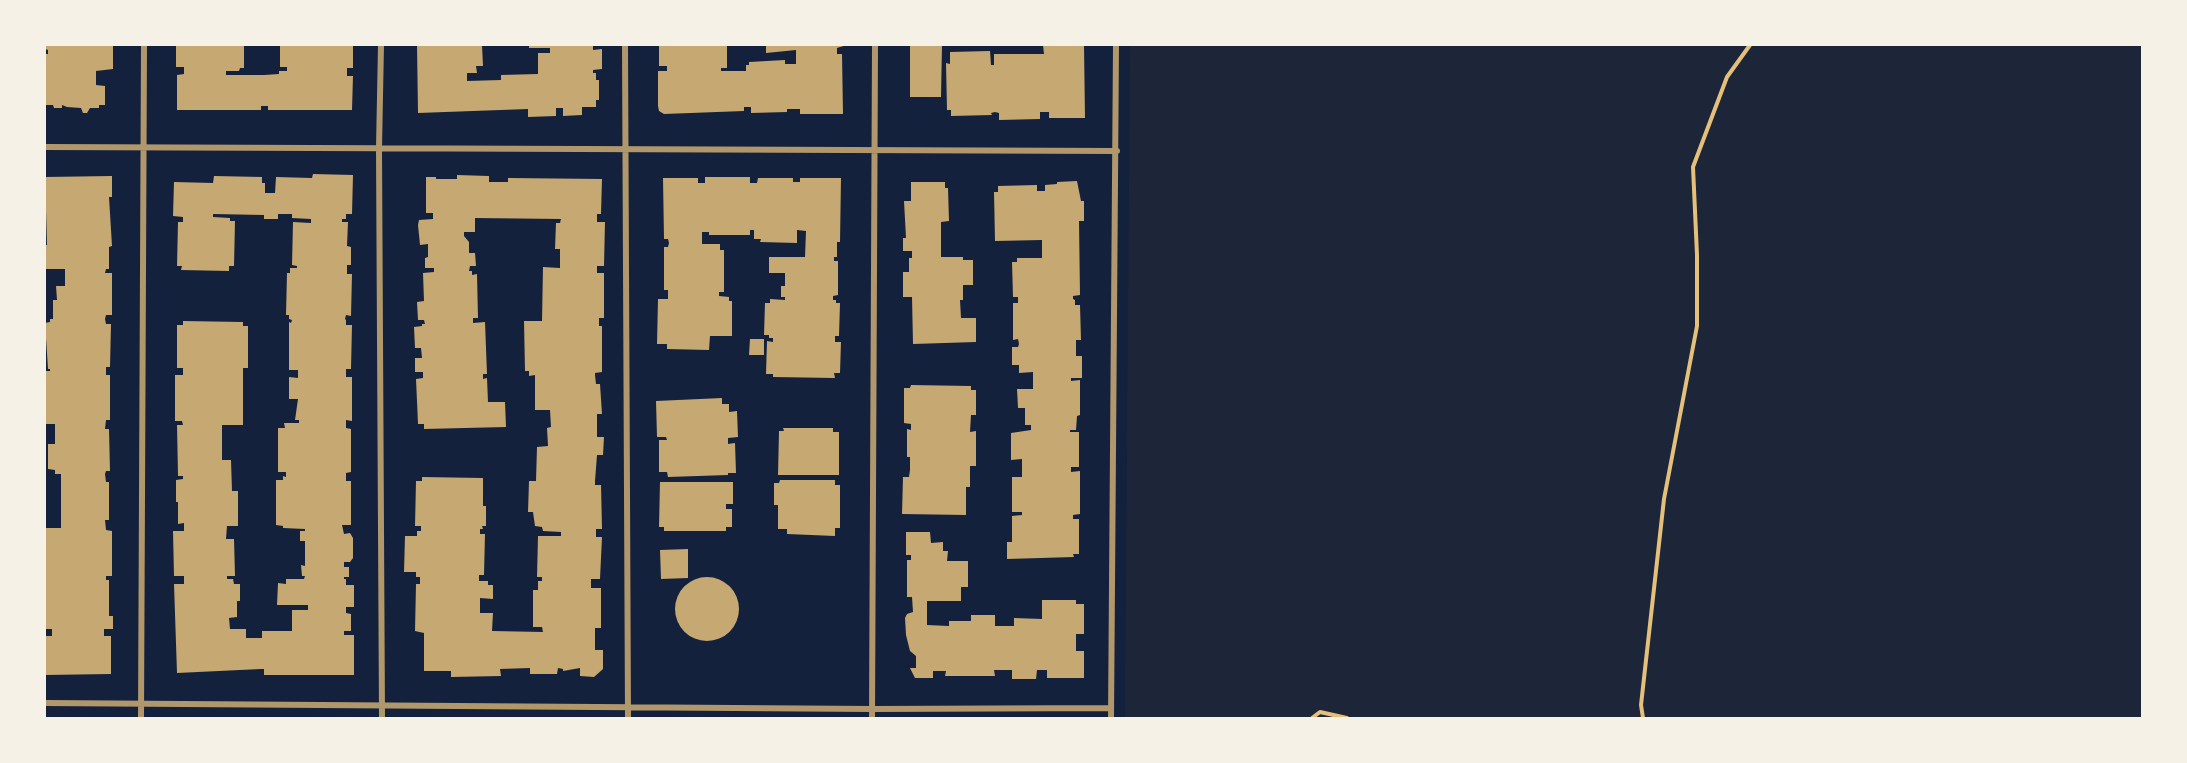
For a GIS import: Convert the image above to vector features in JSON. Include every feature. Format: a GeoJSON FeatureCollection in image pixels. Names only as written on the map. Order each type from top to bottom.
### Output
{"type":"FeatureCollection","features":[{"type":"Feature","properties":{"kind":"street"},"geometry":{"type":"LineString","coordinates":[[141,718],[144,45]]}},
{"type":"Feature","properties":{"kind":"street"},"geometry":{"type":"LineString","coordinates":[[381,45],[379,148],[382,718]]}},
{"type":"Feature","properties":{"kind":"street"},"geometry":{"type":"LineString","coordinates":[[625,45],[628,718]]}},
{"type":"Feature","properties":{"kind":"street"},"geometry":{"type":"LineString","coordinates":[[872,718],[876,45]]}},
{"type":"Feature","properties":{"kind":"street"},"geometry":{"type":"LineString","coordinates":[[1111,718],[1116,45]]}},
{"type":"Feature","properties":{"kind":"street"},"geometry":{"type":"LineString","coordinates":[[45,147],[1116,151]]}},
{"type":"Feature","properties":{"kind":"street"},"geometry":{"type":"LineString","coordinates":[[45,703],[628,708],[1111,708]]}},
{"type":"Feature","properties":{"kind":"path"},"geometry":{"type":"LineString","coordinates":[[1643,718],[1641,705],[1664,499],[1697,326],[1694,167],[1727,77],[1750,45]]}},
{"type":"Feature","properties":{"kind":"path"},"geometry":{"type":"LineString","coordinates":[[1312,718],[1320,712],[1347,718]]}},
{"type":"Feature","properties":{"kind":"shaded area"},"geometry":{"type":"Polygon","coordinates":[[[1130,45],[2142,45],[2142,718],[1125,718],[1130,45]]]}},
{"type":"Feature","properties":{"kind":"building"},"geometry":{"type":"Polygon","coordinates":[[[45,45],[113,46],[113,69],[96,71],[96,85],[105,86],[105,105],[90,108],[87,113],[83,113],[81,108],[62,105],[62,108],[54,108],[53,105],[45,105],[45,54],[48,54],[48,50],[45,49],[45,45]]]}},
{"type":"Feature","properties":{"kind":"building"},"geometry":{"type":"Polygon","coordinates":[[[176,45],[244,45],[244,68],[240,68],[239,71],[226,71],[226,75],[264,75],[287,71],[287,67],[280,67],[280,45],[353,45],[353,68],[347,68],[347,76],[353,76],[352,110],[268,110],[268,106],[261,106],[261,110],[177,110],[177,75],[184,74],[184,67],[176,67],[176,45]]]}},
{"type":"Feature","properties":{"kind":"building"},"geometry":{"type":"Polygon","coordinates":[[[417,45],[482,45],[483,66],[476,66],[477,73],[467,73],[467,81],[501,80],[501,75],[538,74],[538,53],[550,53],[550,48],[529,48],[529,45],[593,45],[593,50],[602,49],[602,69],[593,70],[593,73],[596,73],[596,80],[599,80],[599,100],[596,100],[596,107],[582,107],[582,115],[563,116],[563,108],[556,108],[556,116],[528,117],[528,109],[418,113],[417,45]]]}},
{"type":"Feature","properties":{"kind":"building"},"geometry":{"type":"Polygon","coordinates":[[[659,45],[727,45],[727,68],[721,68],[721,71],[746,71],[746,65],[749,65],[749,62],[785,60],[785,64],[796,64],[796,50],[766,53],[766,45],[847,45],[837,48],[837,54],[842,54],[843,114],[800,114],[800,109],[787,109],[787,112],[751,113],[751,107],[744,107],[744,111],[664,114],[659,111],[658,106],[658,71],[667,71],[667,66],[659,66],[659,45]]]}},
{"type":"Feature","properties":{"kind":"building"},"geometry":{"type":"Polygon","coordinates":[[[910,45],[942,45],[941,97],[910,97],[910,45]]]}},
{"type":"Feature","properties":{"kind":"building"},"geometry":{"type":"Polygon","coordinates":[[[1043,45],[1084,45],[1085,118],[1049,118],[1049,112],[1040,112],[1040,119],[999,120],[999,113],[995,112],[991,113],[992,115],[951,116],[951,110],[947,110],[946,63],[950,64],[950,52],[990,51],[991,65],[994,65],[994,54],[1044,54],[1043,45]]]}},
{"type":"Feature","properties":{"kind":"building"},"geometry":{"type":"Polygon","coordinates":[[[313,174],[353,175],[352,214],[346,214],[346,219],[342,219],[342,222],[348,222],[347,246],[351,247],[351,265],[347,265],[347,274],[352,274],[351,316],[346,315],[345,319],[346,325],[352,325],[351,369],[346,369],[346,377],[352,377],[352,421],[346,420],[346,428],[351,429],[351,472],[346,473],[346,481],[351,481],[351,525],[342,525],[344,534],[350,533],[353,538],[353,558],[350,562],[344,562],[344,567],[349,567],[349,577],[344,577],[344,579],[346,579],[346,585],[354,585],[354,607],[346,607],[346,613],[351,614],[351,631],[344,631],[344,635],[354,635],[354,675],[264,675],[264,669],[177,673],[174,584],[184,584],[184,576],[174,576],[173,531],[184,531],[184,523],[178,524],[178,502],[176,502],[176,480],[183,479],[183,476],[178,476],[177,425],[183,425],[182,421],[175,421],[175,375],[183,375],[183,368],[177,368],[177,325],[183,325],[183,321],[243,322],[243,326],[248,326],[248,368],[243,368],[243,425],[222,425],[222,460],[231,460],[232,491],[238,491],[238,526],[227,526],[226,539],[234,539],[235,576],[227,576],[227,579],[233,579],[234,584],[240,584],[237,617],[229,618],[230,629],[246,629],[246,638],[262,638],[262,631],[292,631],[292,610],[308,610],[308,605],[277,605],[278,583],[286,584],[286,579],[304,579],[301,565],[305,566],[305,541],[300,541],[300,531],[305,531],[305,529],[283,528],[283,526],[276,525],[276,480],[283,480],[283,476],[286,477],[286,472],[278,472],[278,428],[285,428],[284,423],[299,423],[299,420],[295,420],[298,399],[289,399],[289,377],[298,378],[298,370],[289,370],[289,322],[291,323],[292,320],[289,319],[289,315],[286,315],[287,273],[290,273],[290,268],[297,268],[292,265],[293,222],[311,223],[311,219],[292,218],[292,214],[278,214],[278,219],[264,219],[264,215],[213,214],[213,217],[230,218],[230,221],[235,221],[234,266],[229,266],[229,271],[181,270],[182,266],[177,266],[178,222],[183,222],[183,217],[173,216],[174,182],[213,183],[214,176],[262,177],[262,183],[265,183],[265,193],[275,193],[276,177],[312,178],[313,174]]]}},
{"type":"Feature","properties":{"kind":"building"},"geometry":{"type":"Polygon","coordinates":[[[457,175],[489,176],[489,182],[508,182],[508,178],[602,179],[601,214],[597,214],[597,222],[605,222],[604,266],[597,266],[597,273],[604,273],[604,318],[599,318],[599,326],[602,326],[602,372],[595,373],[595,375],[596,384],[600,384],[602,414],[597,414],[597,437],[604,437],[603,455],[597,455],[595,485],[601,485],[602,529],[596,529],[596,537],[602,537],[600,579],[591,579],[591,588],[601,588],[601,628],[595,628],[595,650],[603,650],[603,669],[594,677],[580,676],[580,668],[563,671],[558,668],[557,674],[530,674],[530,668],[500,669],[501,676],[451,677],[451,671],[424,671],[424,633],[415,631],[416,584],[420,584],[420,577],[416,577],[416,572],[404,572],[405,536],[417,536],[417,531],[421,531],[421,526],[415,526],[416,481],[422,481],[422,477],[483,478],[486,526],[480,529],[480,534],[485,534],[484,575],[479,575],[479,581],[488,581],[488,585],[493,585],[493,599],[480,598],[480,613],[493,613],[492,631],[543,632],[542,627],[533,627],[533,590],[538,590],[538,581],[542,581],[542,577],[537,577],[538,536],[561,536],[561,532],[543,531],[542,527],[535,526],[533,512],[528,512],[529,481],[536,481],[537,447],[548,446],[547,428],[551,427],[550,410],[535,410],[535,375],[529,376],[529,371],[525,371],[524,321],[542,321],[543,267],[560,268],[560,249],[555,249],[556,223],[560,223],[561,219],[475,218],[475,232],[464,232],[469,242],[469,253],[475,253],[476,266],[470,266],[469,271],[472,271],[472,275],[477,274],[478,318],[473,318],[473,323],[485,322],[487,374],[483,374],[483,379],[487,378],[488,402],[505,402],[506,427],[424,429],[424,424],[418,424],[416,379],[423,378],[423,372],[415,372],[415,358],[422,358],[421,348],[415,348],[414,327],[425,324],[424,320],[418,320],[417,302],[424,301],[423,273],[434,272],[434,268],[425,268],[428,244],[420,245],[418,225],[419,220],[433,219],[433,213],[426,213],[426,177],[457,179],[457,175]]]}},
{"type":"Feature","properties":{"kind":"building"},"geometry":{"type":"Polygon","coordinates":[[[112,176],[112,197],[109,197],[112,246],[109,247],[109,269],[106,269],[105,273],[112,273],[112,315],[106,315],[105,319],[106,324],[111,324],[110,367],[106,367],[106,375],[110,375],[110,420],[106,420],[105,429],[109,429],[110,471],[106,471],[105,474],[106,482],[109,482],[109,520],[105,520],[106,530],[112,531],[112,576],[106,576],[106,580],[109,580],[109,616],[113,616],[113,629],[104,629],[104,636],[111,636],[111,674],[45,675],[45,636],[52,636],[52,629],[45,629],[45,528],[61,528],[61,474],[55,474],[55,470],[48,469],[48,444],[55,444],[55,424],[45,424],[45,371],[50,371],[50,369],[48,369],[45,323],[53,319],[53,300],[57,300],[56,286],[65,286],[65,269],[45,269],[45,245],[47,245],[45,177],[112,176]]]}},
{"type":"Feature","properties":{"kind":"building"},"geometry":{"type":"Polygon","coordinates":[[[705,177],[750,177],[750,183],[757,183],[758,178],[793,178],[793,182],[800,182],[800,178],[841,178],[840,242],[837,242],[837,257],[834,257],[834,261],[838,261],[838,295],[833,296],[833,300],[840,303],[839,336],[835,336],[835,342],[841,342],[840,373],[834,373],[835,378],[773,377],[773,374],[766,374],[767,341],[773,342],[773,338],[764,335],[765,303],[770,303],[770,299],[785,300],[785,297],[781,297],[781,286],[785,286],[785,273],[769,273],[769,257],[805,257],[806,231],[797,230],[797,243],[760,242],[761,239],[754,239],[754,230],[750,230],[750,235],[709,235],[709,232],[702,232],[702,244],[720,244],[720,250],[724,250],[724,292],[719,292],[719,296],[729,297],[729,301],[732,301],[732,336],[710,336],[709,350],[667,349],[667,344],[657,344],[658,299],[668,299],[668,290],[664,290],[664,247],[668,247],[669,243],[668,239],[664,239],[663,178],[698,178],[698,183],[705,183],[705,177]]]}},
{"type":"Feature","properties":{"kind":"building"},"geometry":{"type":"Polygon","coordinates":[[[1077,181],[1081,201],[1084,201],[1084,221],[1079,221],[1080,295],[1073,296],[1073,299],[1075,305],[1080,305],[1081,340],[1076,340],[1076,356],[1082,356],[1082,378],[1071,378],[1071,381],[1080,380],[1080,415],[1077,416],[1076,430],[1070,430],[1070,432],[1079,432],[1079,467],[1071,467],[1071,472],[1080,471],[1080,514],[1073,515],[1073,519],[1079,519],[1079,554],[1073,554],[1074,557],[1007,559],[1007,542],[1012,542],[1012,516],[1022,515],[1022,512],[1012,512],[1012,477],[1022,477],[1022,459],[1011,460],[1011,433],[1031,430],[1031,425],[1025,425],[1025,408],[1018,408],[1017,389],[1033,389],[1033,372],[1019,373],[1019,365],[1012,365],[1012,347],[1018,347],[1019,344],[1018,339],[1013,340],[1013,303],[1018,303],[1018,297],[1013,297],[1012,262],[1017,262],[1017,258],[1042,258],[1042,240],[995,241],[994,192],[998,192],[998,186],[1037,185],[1037,191],[1045,191],[1045,185],[1077,181]]]}},
{"type":"Feature","properties":{"kind":"building"},"geometry":{"type":"Polygon","coordinates":[[[911,182],[945,182],[945,188],[948,188],[949,221],[941,222],[941,257],[963,257],[963,260],[973,260],[973,285],[963,285],[963,300],[960,300],[961,318],[976,318],[976,342],[913,344],[912,297],[903,297],[903,272],[909,272],[909,258],[912,258],[912,251],[903,251],[903,238],[906,238],[904,201],[911,201],[911,182]]]}},
{"type":"Feature","properties":{"kind":"building"},"geometry":{"type":"Polygon","coordinates":[[[750,339],[764,339],[764,355],[749,355],[750,339]]]}},
{"type":"Feature","properties":{"kind":"building"},"geometry":{"type":"Polygon","coordinates":[[[911,385],[971,386],[971,390],[976,390],[976,415],[971,415],[970,432],[976,431],[976,466],[970,466],[970,487],[966,487],[966,515],[902,514],[903,477],[909,477],[910,470],[910,457],[907,457],[907,429],[911,430],[911,424],[904,423],[904,388],[910,388],[911,385]]]}},
{"type":"Feature","properties":{"kind":"building"},"geometry":{"type":"Polygon","coordinates":[[[722,398],[722,404],[729,404],[729,412],[737,411],[738,437],[728,438],[728,444],[735,443],[736,473],[668,477],[667,472],[659,472],[659,440],[667,440],[666,437],[657,437],[656,401],[722,398]]]}},
{"type":"Feature","properties":{"kind":"building"},"geometry":{"type":"Polygon","coordinates":[[[783,428],[833,428],[833,432],[839,432],[839,475],[778,475],[779,431],[784,431],[783,428]]]}},
{"type":"Feature","properties":{"kind":"building"},"geometry":{"type":"Polygon","coordinates":[[[780,480],[835,480],[835,485],[840,485],[840,528],[835,528],[835,536],[787,534],[787,529],[778,529],[778,505],[774,505],[774,483],[779,483],[780,480]]]}},
{"type":"Feature","properties":{"kind":"building"},"geometry":{"type":"Polygon","coordinates":[[[660,482],[733,482],[733,504],[726,504],[726,509],[732,509],[732,527],[726,527],[726,531],[664,531],[664,527],[659,527],[660,482]]]}},
{"type":"Feature","properties":{"kind":"building"},"geometry":{"type":"Polygon","coordinates":[[[906,532],[930,532],[931,543],[943,542],[943,551],[948,551],[947,561],[968,561],[968,587],[961,587],[961,601],[927,601],[927,625],[949,626],[949,621],[971,621],[971,615],[995,615],[995,626],[1014,626],[1014,618],[1042,619],[1042,600],[1076,600],[1076,604],[1084,604],[1084,634],[1076,634],[1076,651],[1084,651],[1084,678],[1047,678],[1047,670],[1037,670],[1036,679],[1012,679],[1012,670],[994,670],[995,676],[945,676],[946,671],[933,671],[933,678],[915,678],[910,668],[916,668],[916,656],[910,651],[906,635],[905,618],[907,614],[913,612],[912,597],[907,597],[907,560],[911,560],[911,555],[906,555],[906,532]]]}},
{"type":"Feature","properties":{"kind":"building"},"geometry":{"type":"Polygon","coordinates":[[[688,549],[688,578],[661,579],[660,550],[688,549]]]}},
{"type":"Feature","properties":{"kind":"building"},"geometry":{"type":"Polygon","coordinates":[[[707,577],[719,579],[730,586],[737,597],[739,609],[737,621],[730,632],[719,639],[707,641],[695,639],[684,632],[677,621],[675,609],[677,597],[684,586],[695,579],[707,577]]]}}]}
